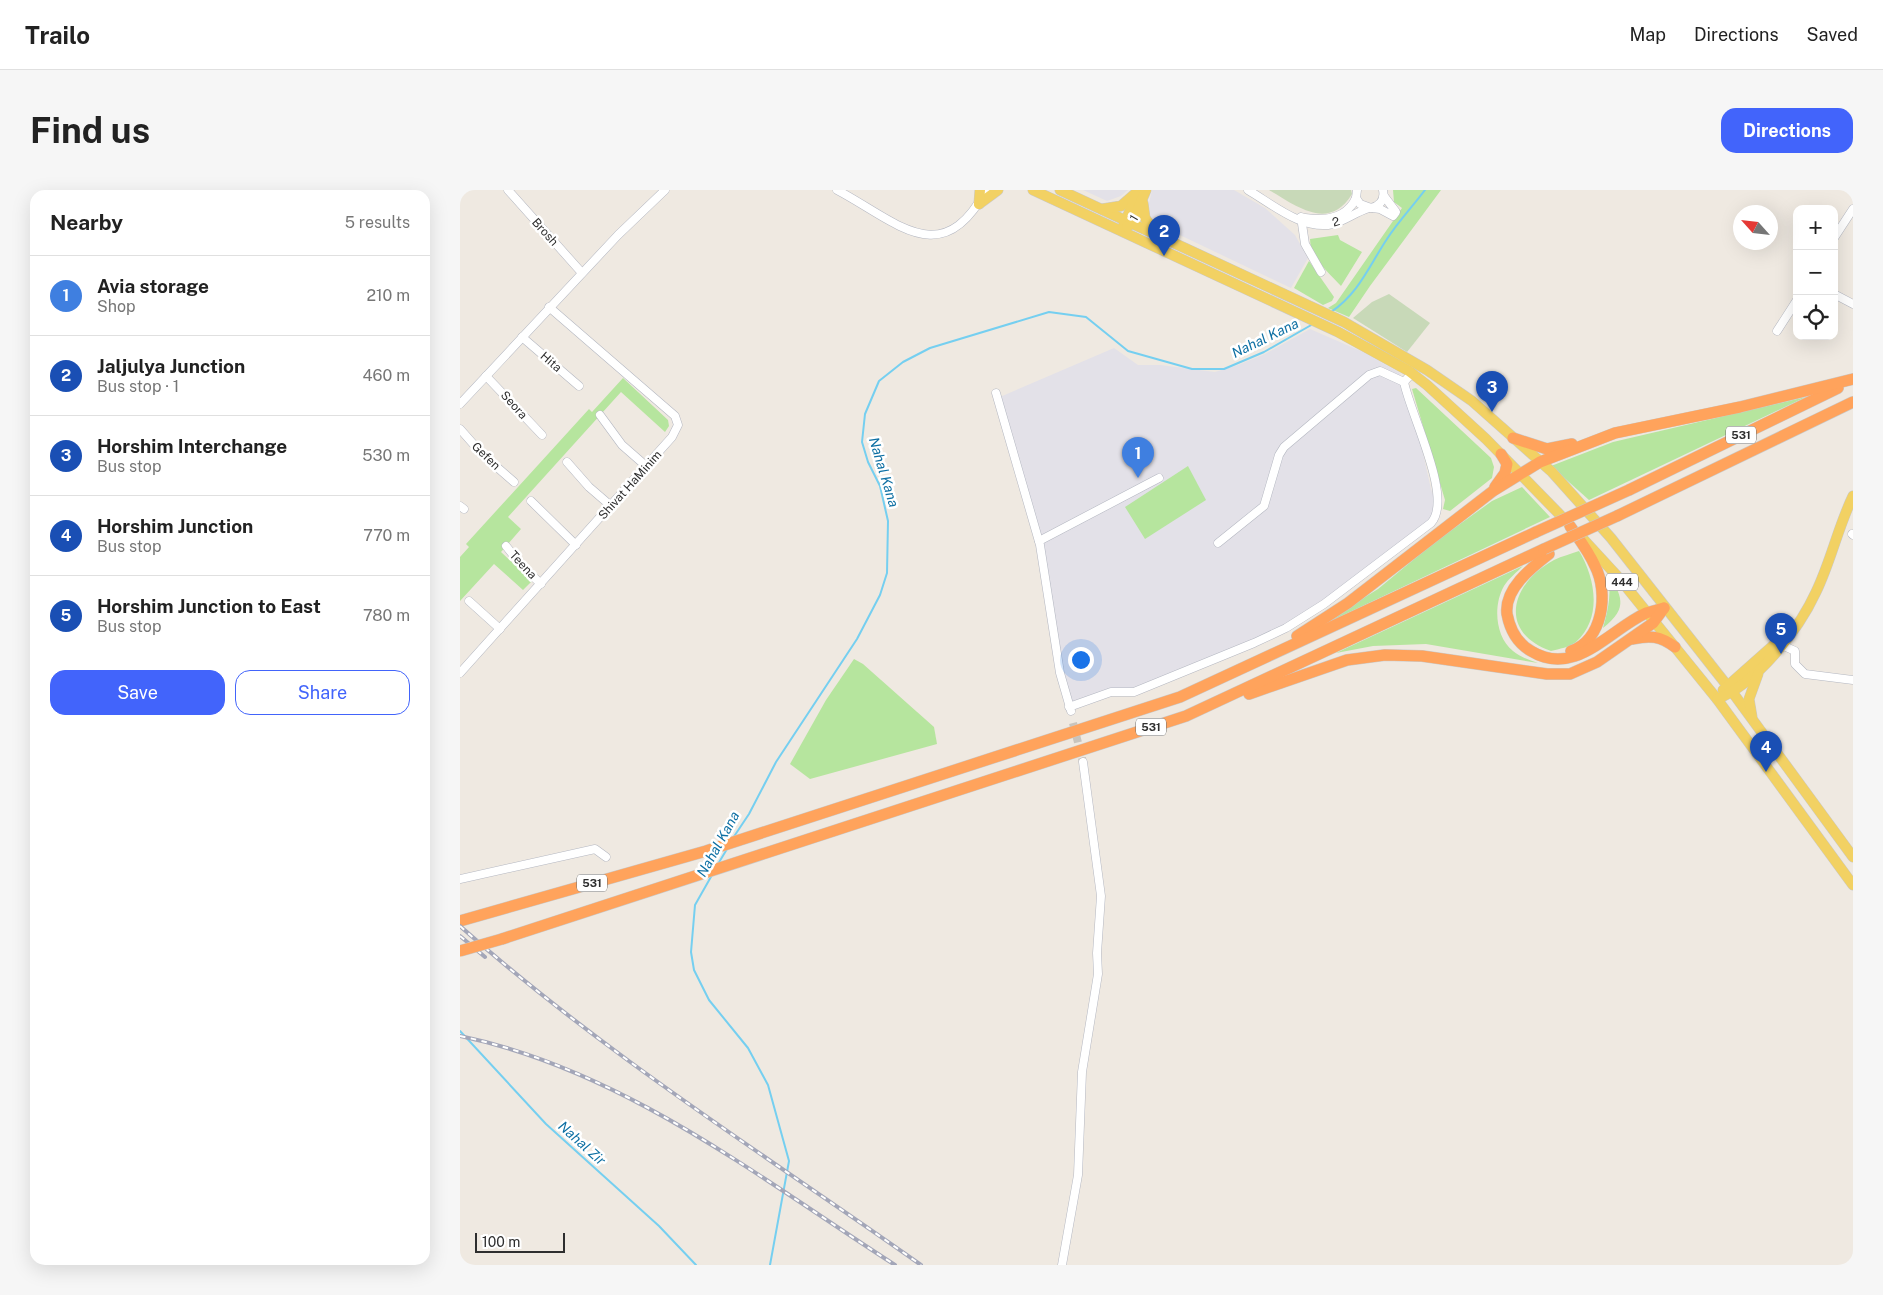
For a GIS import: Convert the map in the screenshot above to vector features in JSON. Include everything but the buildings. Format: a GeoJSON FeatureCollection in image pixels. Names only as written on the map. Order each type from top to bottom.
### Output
{"type":"FeatureCollection","features":[{"type":"Feature","properties":{"kind":"highway"},"geometry":{"type":"LineString","coordinates":[[1513,438],[1547,449],[1853,380]]}},
{"type":"Feature","properties":{"kind":"highway","name":"531"},"geometry":{"type":"LineString","coordinates":[[460,921],[706,851],[1180,697],[1629,490],[1853,380]]}},
{"type":"Feature","properties":{"kind":"highway","name":"531"},"geometry":{"type":"LineString","coordinates":[[460,951],[691,879],[1186,716],[1546,552],[1853,402]]}},
{"type":"Feature","properties":{"kind":"highway"},"geometry":{"type":"LineString","coordinates":[[1180,697],[1276,648],[1328,617],[1493,491],[1520,474],[1540,462],[1615,434]]}},
{"type":"Feature","properties":{"kind":"highway"},"geometry":{"type":"LineString","coordinates":[[1493,491],[1505,473],[1507,464],[1501,454]]}},
{"type":"Feature","properties":{"kind":"highway"},"geometry":{"type":"LineString","coordinates":[[1536,654],[1557,655],[1575,650],[1584,644],[1601,617],[1602,597],[1596,568],[1570,526]]}},
{"type":"Feature","properties":{"kind":"highway"},"geometry":{"type":"LineString","coordinates":[[1546,552],[1524,575],[1510,599],[1507,610],[1508,623],[1514,636],[1524,647],[1536,654],[1561,660],[1575,657],[1646,614],[1664,608]]}},
{"type":"Feature","properties":{"kind":"highway"},"geometry":{"type":"LineString","coordinates":[[1186,716],[1347,660],[1385,655],[1405,655],[1559,675],[1580,670],[1597,662],[1653,623],[1664,608]]}},
{"type":"Feature","properties":{"kind":"highway"},"geometry":{"type":"LineString","coordinates":[[1626,641],[1653,636],[1662,638],[1674,647]]}},
{"type":"Feature","properties":{"kind":"main road"},"geometry":{"type":"LineString","coordinates":[[979,204],[980,190]]}},
{"type":"Feature","properties":{"kind":"main road"},"geometry":{"type":"LineString","coordinates":[[979,204],[998,190]]}},
{"type":"Feature","properties":{"kind":"main road","name":"444"},"geometry":{"type":"LineString","coordinates":[[1033,190],[1159,236],[1344,322],[1427,370],[1472,401],[1540,462],[1611,538],[1753,720],[1853,857]]}},
{"type":"Feature","properties":{"kind":"main road","name":"444"},"geometry":{"type":"LineString","coordinates":[[1060,190],[1099,208],[1127,225],[1281,306],[1338,332],[1428,385],[1501,454],[1619,578],[1653,623],[1717,699],[1853,885]]}},
{"type":"Feature","properties":{"kind":"main road"},"geometry":{"type":"LineString","coordinates":[[1099,208],[1108,209],[1121,206],[1141,192],[1145,218],[1159,236]]}},
{"type":"Feature","properties":{"kind":"main road","name":"1"},"geometry":{"type":"LineString","coordinates":[[1127,225],[1141,192]]}},
{"type":"Feature","properties":{"kind":"main road"},"geometry":{"type":"LineString","coordinates":[[1717,699],[1779,644],[1794,628],[1816,592],[1853,496]]}},
{"type":"Feature","properties":{"kind":"main road"},"geometry":{"type":"LineString","coordinates":[[1753,720],[1749,699],[1754,680],[1779,644]]}},
{"type":"Feature","properties":{"kind":"main road"},"geometry":{"type":"LineString","coordinates":[[1729,689],[1764,664]]}},
{"type":"Feature","properties":{"kind":"street","name":"Brosh"},"geometry":{"type":"LineString","coordinates":[[508,190],[582,273]]}},
{"type":"Feature","properties":{"kind":"street"},"geometry":{"type":"LineString","coordinates":[[460,404],[582,273],[665,190]]}},
{"type":"Feature","properties":{"kind":"street"},"geometry":{"type":"LineString","coordinates":[[837,190],[906,229],[923,235],[949,233],[962,225],[979,204],[986,190]]}},
{"type":"Feature","properties":{"kind":"street","name":"2"},"geometry":{"type":"LineString","coordinates":[[1248,190],[1288,214],[1318,225],[1332,224],[1371,208]]}},
{"type":"Feature","properties":{"kind":"street"},"geometry":{"type":"LineString","coordinates":[[1371,208],[1380,204],[1383,192]]}},
{"type":"Feature","properties":{"kind":"street"},"geometry":{"type":"LineString","coordinates":[[1357,194],[1362,206],[1380,209],[1393,216],[1396,212],[1383,192]]}},
{"type":"Feature","properties":{"kind":"street","name":"2"},"geometry":{"type":"LineString","coordinates":[[1301,219],[1319,220],[1341,215],[1351,208],[1357,194]]}},
{"type":"Feature","properties":{"kind":"street"},"geometry":{"type":"LineString","coordinates":[[1838,232],[1853,209]]}},
{"type":"Feature","properties":{"kind":"street"},"geometry":{"type":"LineString","coordinates":[[1301,219],[1305,244],[1321,272]]}},
{"type":"Feature","properties":{"kind":"street"},"geometry":{"type":"LineString","coordinates":[[1836,295],[1853,304]]}},
{"type":"Feature","properties":{"kind":"street"},"geometry":{"type":"LineString","coordinates":[[1778,331],[1793,307]]}},
{"type":"Feature","properties":{"kind":"street","name":"Shivat HaMinim"},"geometry":{"type":"LineString","coordinates":[[461,669],[500,629],[611,506],[675,432],[678,425],[675,416],[549,308]]}},
{"type":"Feature","properties":{"kind":"street","name":"Hita"},"geometry":{"type":"LineString","coordinates":[[522,337],[579,386]]}},
{"type":"Feature","properties":{"kind":"street"},"geometry":{"type":"LineString","coordinates":[[996,393],[1039,541],[1060,673],[1070,709],[1110,692],[1134,692],[1286,628],[1324,604],[1436,518],[1439,502],[1436,484],[1404,382],[1380,372],[1369,375],[1284,447],[1279,455],[1264,506],[1218,544]]}},
{"type":"Feature","properties":{"kind":"street"},"geometry":{"type":"LineString","coordinates":[[1404,382],[1412,374]]}},
{"type":"Feature","properties":{"kind":"street","name":"Seora"},"geometry":{"type":"LineString","coordinates":[[486,376],[542,435]]}},
{"type":"Feature","properties":{"kind":"street"},"geometry":{"type":"LineString","coordinates":[[600,415],[622,444],[646,466]]}},
{"type":"Feature","properties":{"kind":"street","name":"Gefen"},"geometry":{"type":"LineString","coordinates":[[460,429],[483,455],[514,482]]}},
{"type":"Feature","properties":{"kind":"street"},"geometry":{"type":"LineString","coordinates":[[568,462],[589,487],[611,506]]}},
{"type":"Feature","properties":{"kind":"street"},"geometry":{"type":"LineString","coordinates":[[1039,541],[1159,478]]}},
{"type":"Feature","properties":{"kind":"street"},"geometry":{"type":"LineString","coordinates":[[531,502],[576,545]]}},
{"type":"Feature","properties":{"kind":"street"},"geometry":{"type":"LineString","coordinates":[[1436,518],[1453,521]]}},
{"type":"Feature","properties":{"kind":"street","name":"Teena"},"geometry":{"type":"LineString","coordinates":[[506,546],[522,566],[541,584]]}},
{"type":"Feature","properties":{"kind":"street"},"geometry":{"type":"LineString","coordinates":[[469,602],[500,629]]}},
{"type":"Feature","properties":{"kind":"street"},"geometry":{"type":"LineString","coordinates":[[1779,644],[1795,651],[1795,664],[1805,674],[1853,680]]}},
{"type":"Feature","properties":{"kind":"street"},"geometry":{"type":"LineString","coordinates":[[1062,1265],[1078,1175],[1082,1072],[1098,974],[1097,954],[1101,896],[1083,762]]}},
{"type":"Feature","properties":{"kind":"street"},"geometry":{"type":"LineString","coordinates":[[460,879],[595,849],[606,857]]}},
{"type":"Feature","properties":{"kind":"shaded area"},"geometry":{"type":"Polygon","coordinates":[[[1083,190],[1128,190],[1121,196],[1107,201],[1083,190]]]}},
{"type":"Feature","properties":{"kind":"shaded area"},"geometry":{"type":"Polygon","coordinates":[[[1152,190],[1234,190],[1265,208],[1295,235],[1308,258],[1291,288],[1161,226],[1150,216],[1149,203],[1152,190]]]}},
{"type":"Feature","properties":{"kind":"shaded area"},"geometry":{"type":"Polygon","coordinates":[[[1310,329],[1363,352],[1400,373],[1401,385],[1416,422],[1436,503],[1429,522],[1340,589],[1279,629],[1134,689],[1072,704],[1064,680],[1046,560],[1000,397],[1114,348],[1138,365],[1160,365],[1215,372],[1265,354],[1310,329]]]}},
{"type":"Feature","properties":{"kind":"green space"},"geometry":{"type":"Polygon","coordinates":[[[1269,190],[1351,190],[1352,194],[1343,205],[1333,212],[1323,214],[1301,208],[1269,190]]]}},
{"type":"Feature","properties":{"kind":"green space"},"geometry":{"type":"Polygon","coordinates":[[[1393,190],[1441,190],[1349,317],[1328,308],[1336,303],[1402,208],[1394,202],[1393,190]]]}},
{"type":"Feature","properties":{"kind":"green space"},"geometry":{"type":"Polygon","coordinates":[[[1338,235],[1340,240],[1362,252],[1341,286],[1313,252],[1310,239],[1338,235]]]}},
{"type":"Feature","properties":{"kind":"green space"},"geometry":{"type":"Polygon","coordinates":[[[1309,261],[1334,297],[1332,301],[1323,305],[1294,288],[1309,261]]]}},
{"type":"Feature","properties":{"kind":"green space"},"geometry":{"type":"Polygon","coordinates":[[[1389,294],[1430,323],[1407,352],[1353,318],[1372,302],[1389,294]]]}},
{"type":"Feature","properties":{"kind":"green space"},"geometry":{"type":"Polygon","coordinates":[[[623,378],[668,420],[669,426],[665,432],[621,392],[508,517],[521,529],[501,552],[532,581],[523,590],[494,564],[460,601],[460,557],[469,547],[466,544],[589,409],[592,412],[623,378]]]}},
{"type":"Feature","properties":{"kind":"green space"},"geometry":{"type":"Polygon","coordinates":[[[1416,388],[1491,458],[1494,467],[1492,478],[1450,511],[1443,509],[1445,500],[1412,389],[1416,388]]]}},
{"type":"Feature","properties":{"kind":"green space"},"geometry":{"type":"Polygon","coordinates":[[[1806,397],[1589,500],[1551,466],[1613,442],[1806,397]]]}},
{"type":"Feature","properties":{"kind":"green space"},"geometry":{"type":"Polygon","coordinates":[[[1188,466],[1206,500],[1145,539],[1125,507],[1188,466]]]}},
{"type":"Feature","properties":{"kind":"green space"},"geometry":{"type":"Polygon","coordinates":[[[1522,487],[1550,517],[1314,629],[1378,589],[1435,542],[1492,501],[1522,487]]]}},
{"type":"Feature","properties":{"kind":"green space"},"geometry":{"type":"Polygon","coordinates":[[[1579,551],[1589,573],[1594,597],[1590,621],[1585,632],[1576,642],[1568,647],[1551,651],[1534,643],[1523,632],[1517,620],[1516,607],[1520,594],[1528,581],[1539,570],[1554,560],[1579,551]]]}},
{"type":"Feature","properties":{"kind":"green space"},"geometry":{"type":"Polygon","coordinates":[[[1523,566],[1510,578],[1500,594],[1497,611],[1499,629],[1502,638],[1513,651],[1538,663],[1426,644],[1373,646],[1336,653],[1523,566]]]}},
{"type":"Feature","properties":{"kind":"green space"},"geometry":{"type":"Polygon","coordinates":[[[1607,570],[1619,594],[1620,607],[1617,614],[1603,628],[1609,599],[1607,570]]]}},
{"type":"Feature","properties":{"kind":"green space"},"geometry":{"type":"Polygon","coordinates":[[[854,659],[863,664],[934,727],[937,744],[810,779],[790,764],[826,700],[854,659]]]}},
{"type":"Feature","properties":{"kind":"waterway","name":"Nahal Kana"},"geometry":{"type":"LineString","coordinates":[[1331,312],[1341,305],[1363,279],[1391,233],[1425,190]]}},
{"type":"Feature","properties":{"kind":"waterway","name":"Nahal Kana"},"geometry":{"type":"LineString","coordinates":[[733,838],[749,814],[776,762],[857,639],[880,595],[887,573],[888,521],[880,486],[868,462],[862,442],[865,414],[879,381],[903,362],[930,348],[1049,312],[1086,317],[1128,351],[1192,369],[1224,369],[1264,352],[1313,324]]}},
{"type":"Feature","properties":{"kind":"waterway","name":"Nahal Kana"},"geometry":{"type":"LineString","coordinates":[[718,864],[727,849]]}},
{"type":"Feature","properties":{"kind":"waterway","name":"Nahal Kana"},"geometry":{"type":"LineString","coordinates":[[712,875],[695,905],[691,952],[694,970],[709,1000],[748,1048],[768,1085],[789,1161],[770,1265]]}},
{"type":"Feature","properties":{"kind":"waterway","name":"Nahal Zir"},"geometry":{"type":"LineString","coordinates":[[460,1031],[546,1124],[659,1226],[696,1265]]}},
{"type":"Feature","properties":{"kind":"tunnel"},"geometry":{"type":"LineString","coordinates":[[1073,723],[1083,762]]}},
{"type":"Feature","properties":{"kind":"railway"},"geometry":{"type":"LineString","coordinates":[[460,926],[514,973],[628,1060],[744,1143],[921,1265]]}},
{"type":"Feature","properties":{"kind":"railway"},"geometry":{"type":"LineString","coordinates":[[460,936],[485,957]]}},
{"type":"Feature","properties":{"kind":"railway"},"geometry":{"type":"LineString","coordinates":[[460,1036],[520,1052],[577,1074],[633,1100],[687,1130],[740,1163],[895,1265]]}},
{"type":"Feature","properties":{"kind":"place","name":"Jaljulya Junction"},"geometry":{"type":"Point","coordinates":[1164,256]}},
{"type":"Feature","properties":{"kind":"place","name":"Horshim Interchange"},"geometry":{"type":"Point","coordinates":[1492,412]}},
{"type":"Feature","properties":{"kind":"place","name":"Avia storage"},"geometry":{"type":"Point","coordinates":[1138,478]}},
{"type":"Feature","properties":{"kind":"place","name":"Horshim Junction to East"},"geometry":{"type":"Point","coordinates":[1781,654]}},
{"type":"Feature","properties":{"kind":"place","name":"Horshim Junction"},"geometry":{"type":"Point","coordinates":[1766,772]}}]}
